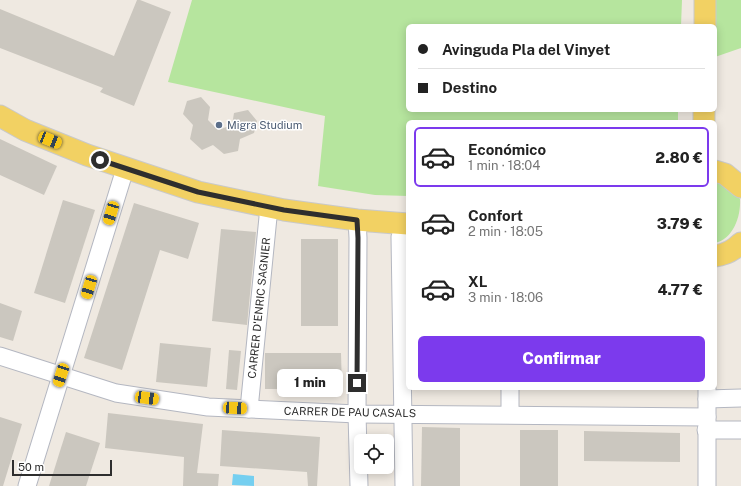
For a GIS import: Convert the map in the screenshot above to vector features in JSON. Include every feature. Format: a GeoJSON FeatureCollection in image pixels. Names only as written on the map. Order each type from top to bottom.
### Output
{"type":"FeatureCollection","features":[{"type":"Feature","properties":{"kind":"main road"},"geometry":{"type":"LineString","coordinates":[[705,0],[705,24]]}},
{"type":"Feature","properties":{"kind":"main road"},"geometry":{"type":"LineString","coordinates":[[0,116],[25,130],[125,169],[198,192],[269,207],[357,220],[406,224]]}},
{"type":"Feature","properties":{"kind":"main road"},"geometry":{"type":"LineString","coordinates":[[717,162],[720,172],[741,186]]}},
{"type":"Feature","properties":{"kind":"main road"},"geometry":{"type":"LineString","coordinates":[[717,256],[733,250],[741,243]]}},
{"type":"Feature","properties":{"kind":"street"},"geometry":{"type":"LineString","coordinates":[[27,486],[125,169]]}},
{"type":"Feature","properties":{"kind":"street","name":"CARRER D'ENRIC SAGNIER"},"geometry":{"type":"LineString","coordinates":[[249,409],[269,207]]}},
{"type":"Feature","properties":{"kind":"street"},"geometry":{"type":"LineString","coordinates":[[357,220],[357,414],[359,486]]}},
{"type":"Feature","properties":{"kind":"street"},"geometry":{"type":"LineString","coordinates":[[404,486],[400,237],[406,224]]}},
{"type":"Feature","properties":{"kind":"street","name":"CARRER DE PAU CASALS"},"geometry":{"type":"LineString","coordinates":[[0,356],[116,393],[208,407],[357,414],[510,414],[706,423],[741,430]]}},
{"type":"Feature","properties":{"kind":"street"},"geometry":{"type":"LineString","coordinates":[[510,390],[510,414]]}},
{"type":"Feature","properties":{"kind":"street"},"geometry":{"type":"LineString","coordinates":[[707,486],[707,393],[741,398]]}},
{"type":"Feature","properties":{"kind":"green space"},"geometry":{"type":"Polygon","coordinates":[[[192,0],[682,0],[681,24],[406,24],[406,112],[678,112],[678,120],[406,120],[406,196],[375,195],[318,186],[325,116],[168,82],[192,0]]]}},
{"type":"Feature","properties":{"kind":"green space"},"geometry":{"type":"Polygon","coordinates":[[[705,0],[741,0],[741,48],[717,56],[717,24],[714,24],[705,0]]]}},
{"type":"Feature","properties":{"kind":"green space"},"geometry":{"type":"Polygon","coordinates":[[[717,177],[730,184],[740,199],[739,213],[735,226],[727,237],[717,242],[717,177]]]}},
{"type":"Feature","properties":{"kind":"water"},"geometry":{"type":"Polygon","coordinates":[[[233,474],[254,476],[254,486],[232,485],[233,474]]]}},
{"type":"Feature","properties":{"kind":"building"},"geometry":{"type":"Polygon","coordinates":[[[137,0],[171,12],[134,106],[100,92],[103,88],[0,48],[0,9],[114,56],[137,0]]]}},
{"type":"Feature","properties":{"kind":"building"},"geometry":{"type":"Polygon","coordinates":[[[201,97],[210,107],[208,120],[218,130],[232,125],[234,113],[248,110],[257,121],[254,133],[240,139],[238,151],[224,154],[213,145],[202,150],[190,139],[193,125],[183,114],[187,101],[201,97]]]}},
{"type":"Feature","properties":{"kind":"building"},"geometry":{"type":"Polygon","coordinates":[[[0,139],[57,166],[44,195],[0,175],[0,139]]]}},
{"type":"Feature","properties":{"kind":"building"},"geometry":{"type":"Polygon","coordinates":[[[63,200],[95,210],[65,303],[34,293],[63,200]]]}},
{"type":"Feature","properties":{"kind":"building"},"geometry":{"type":"Polygon","coordinates":[[[134,203],[199,223],[188,259],[160,250],[122,370],[84,358],[134,203]]]}},
{"type":"Feature","properties":{"kind":"building"},"geometry":{"type":"Polygon","coordinates":[[[221,229],[256,232],[247,325],[212,321],[221,229]]]}},
{"type":"Feature","properties":{"kind":"building"},"geometry":{"type":"Polygon","coordinates":[[[301,239],[338,239],[338,326],[301,326],[301,239]]]}},
{"type":"Feature","properties":{"kind":"building"},"geometry":{"type":"Polygon","coordinates":[[[0,303],[22,311],[13,341],[0,337],[0,303]]]}},
{"type":"Feature","properties":{"kind":"building"},"geometry":{"type":"Polygon","coordinates":[[[160,343],[211,348],[207,387],[156,382],[160,343]]]}},
{"type":"Feature","properties":{"kind":"building"},"geometry":{"type":"Polygon","coordinates":[[[229,350],[241,351],[237,390],[226,389],[229,350]]]}},
{"type":"Feature","properties":{"kind":"building"},"geometry":{"type":"Polygon","coordinates":[[[265,353],[341,353],[342,389],[265,389],[265,353]]]}},
{"type":"Feature","properties":{"kind":"building"},"geometry":{"type":"Polygon","coordinates":[[[108,413],[203,424],[197,473],[219,474],[218,486],[183,486],[184,457],[105,448],[108,413]]]}},
{"type":"Feature","properties":{"kind":"building"},"geometry":{"type":"Polygon","coordinates":[[[0,417],[22,424],[3,486],[0,486],[0,417]]]}},
{"type":"Feature","properties":{"kind":"building"},"geometry":{"type":"Polygon","coordinates":[[[422,427],[460,428],[460,486],[421,486],[422,427]]]}},
{"type":"Feature","properties":{"kind":"building"},"geometry":{"type":"Polygon","coordinates":[[[222,430],[320,437],[317,486],[308,486],[307,472],[220,466],[222,430]]]}},
{"type":"Feature","properties":{"kind":"building"},"geometry":{"type":"Polygon","coordinates":[[[520,430],[558,430],[558,486],[520,486],[520,430]]]}},
{"type":"Feature","properties":{"kind":"building"},"geometry":{"type":"Polygon","coordinates":[[[584,431],[680,433],[680,462],[584,461],[584,431]]]}},
{"type":"Feature","properties":{"kind":"building"},"geometry":{"type":"Polygon","coordinates":[[[66,432],[100,443],[86,486],[49,486],[66,432]]]}},
{"type":"Feature","properties":{"kind":"place","name":"Migra Studium"},"geometry":{"type":"Point","coordinates":[219,125]}},
{"type":"Feature","properties":{"kind":"route"},"geometry":{"type":"LineString","coordinates":[[100,160],[198,192],[284,210],[357,220],[357,383]]}}]}
